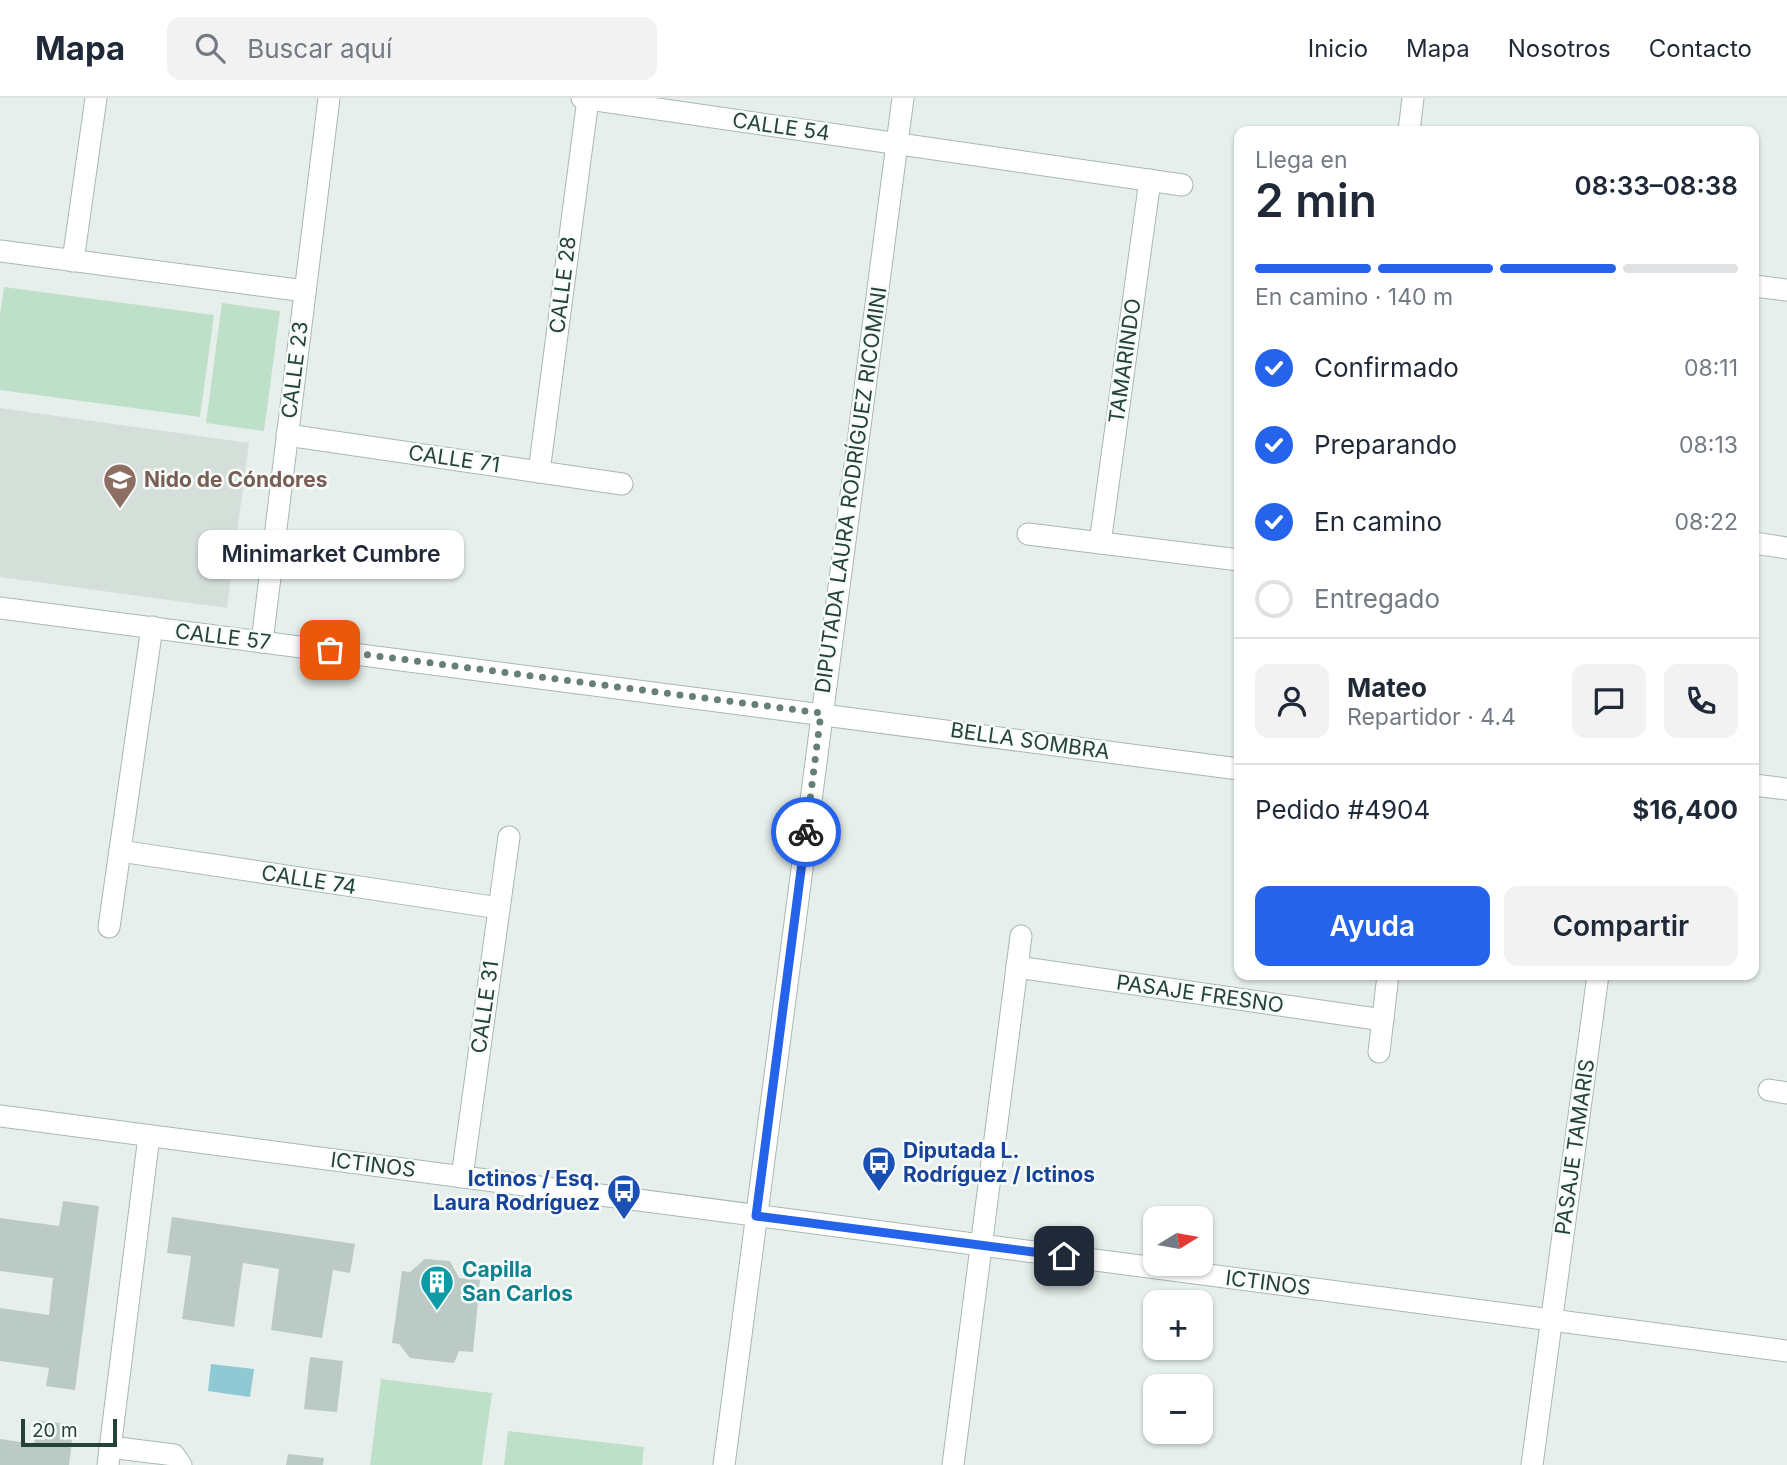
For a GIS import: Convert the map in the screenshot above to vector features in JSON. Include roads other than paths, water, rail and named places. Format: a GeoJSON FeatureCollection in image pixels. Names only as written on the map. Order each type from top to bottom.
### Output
{"type":"FeatureCollection","features":[{"type":"Feature","properties":{"kind":"street"},"geometry":{"type":"LineString","coordinates":[[73,261],[96,98]]}},
{"type":"Feature","properties":{"kind":"street","name":"CALLE 23"},"geometry":{"type":"LineString","coordinates":[[262,642],[329,98]]}},
{"type":"Feature","properties":{"kind":"street","name":"CALLE 54"},"geometry":{"type":"LineString","coordinates":[[582,98],[898,144]]}},
{"type":"Feature","properties":{"kind":"street","name":"DIPUTADA LAURA RODRÍGUEZ RICOMINI"},"geometry":{"type":"LineString","coordinates":[[724,1465],[903,98]]}},
{"type":"Feature","properties":{"kind":"street"},"geometry":{"type":"LineString","coordinates":[[1410,126],[1413,98]]}},
{"type":"Feature","properties":{"kind":"street","name":"CALLE 28"},"geometry":{"type":"LineString","coordinates":[[539,472],[587,99]]}},
{"type":"Feature","properties":{"kind":"street"},"geometry":{"type":"LineString","coordinates":[[898,144],[1182,185]]}},
{"type":"Feature","properties":{"kind":"street","name":"TAMARINDO"},"geometry":{"type":"LineString","coordinates":[[1100,543],[1150,180]]}},
{"type":"Feature","properties":{"kind":"street"},"geometry":{"type":"LineString","coordinates":[[0,251],[305,291]]}},
{"type":"Feature","properties":{"kind":"street"},"geometry":{"type":"LineString","coordinates":[[1759,287],[1787,290]]}},
{"type":"Feature","properties":{"kind":"street","name":"CALLE 71"},"geometry":{"type":"LineString","coordinates":[[287,435],[622,484]]}},
{"type":"Feature","properties":{"kind":"street"},"geometry":{"type":"LineString","coordinates":[[1028,534],[1234,559]]}},
{"type":"Feature","properties":{"kind":"street"},"geometry":{"type":"LineString","coordinates":[[1759,544],[1787,548]]}},
{"type":"Feature","properties":{"kind":"street","name":"CALLE 57"},"geometry":{"type":"LineString","coordinates":[[0,608],[821,713]]}},
{"type":"Feature","properties":{"kind":"street"},"geometry":{"type":"LineString","coordinates":[[109,928],[152,627]]}},
{"type":"Feature","properties":{"kind":"street","name":"BELLA SOMBRA"},"geometry":{"type":"LineString","coordinates":[[821,713],[1234,768]]}},
{"type":"Feature","properties":{"kind":"street"},"geometry":{"type":"LineString","coordinates":[[1759,786],[1787,789]]}},
{"type":"Feature","properties":{"kind":"street","name":"CALLE 31"},"geometry":{"type":"LineString","coordinates":[[462,1177],[509,837]]}},
{"type":"Feature","properties":{"kind":"street","name":"CALLE 74"},"geometry":{"type":"LineString","coordinates":[[120,851],[499,908]]}},
{"type":"Feature","properties":{"kind":"street"},"geometry":{"type":"LineString","coordinates":[[953,1465],[1021,936]]}},
{"type":"Feature","properties":{"kind":"street","name":"PASAJE FRESNO"},"geometry":{"type":"LineString","coordinates":[[1017,967],[1383,1020]]}},
{"type":"Feature","properties":{"kind":"street"},"geometry":{"type":"LineString","coordinates":[[1379,1052],[1387,980]]}},
{"type":"Feature","properties":{"kind":"street","name":"PASAJE TAMARIS"},"geometry":{"type":"LineString","coordinates":[[1532,1465],[1597,980]]}},
{"type":"Feature","properties":{"kind":"street","name":"ICTINOS"},"geometry":{"type":"LineString","coordinates":[[0,1116],[1787,1351]]}},
{"type":"Feature","properties":{"kind":"street"},"geometry":{"type":"LineString","coordinates":[[149,1136],[109,1456],[174,1455],[181,1465]]}},
{"type":"Feature","properties":{"kind":"water"},"geometry":{"type":"Polygon","coordinates":[[[211,1364],[254,1369],[250,1397],[208,1391],[211,1364]]]}},
{"type":"Feature","properties":{"kind":"place","name":"Nido de Cóndores"},"geometry":{"type":"Point","coordinates":[120,510]}},
{"type":"Feature","properties":{"kind":"place","name":"Minimarket Cumbre"},"geometry":{"type":"Point","coordinates":[330,650]}},
{"type":"Feature","properties":{"kind":"place","name":"Diputada L. Rodríguez / Ictinos"},"geometry":{"type":"Point","coordinates":[879,1193]}},
{"type":"Feature","properties":{"kind":"place","name":"Ictinos / Esq. Laura Rodríguez"},"geometry":{"type":"Point","coordinates":[624,1221]}},
{"type":"Feature","properties":{"kind":"place","name":"Capilla San Carlos"},"geometry":{"type":"Point","coordinates":[437,1312]}}]}
